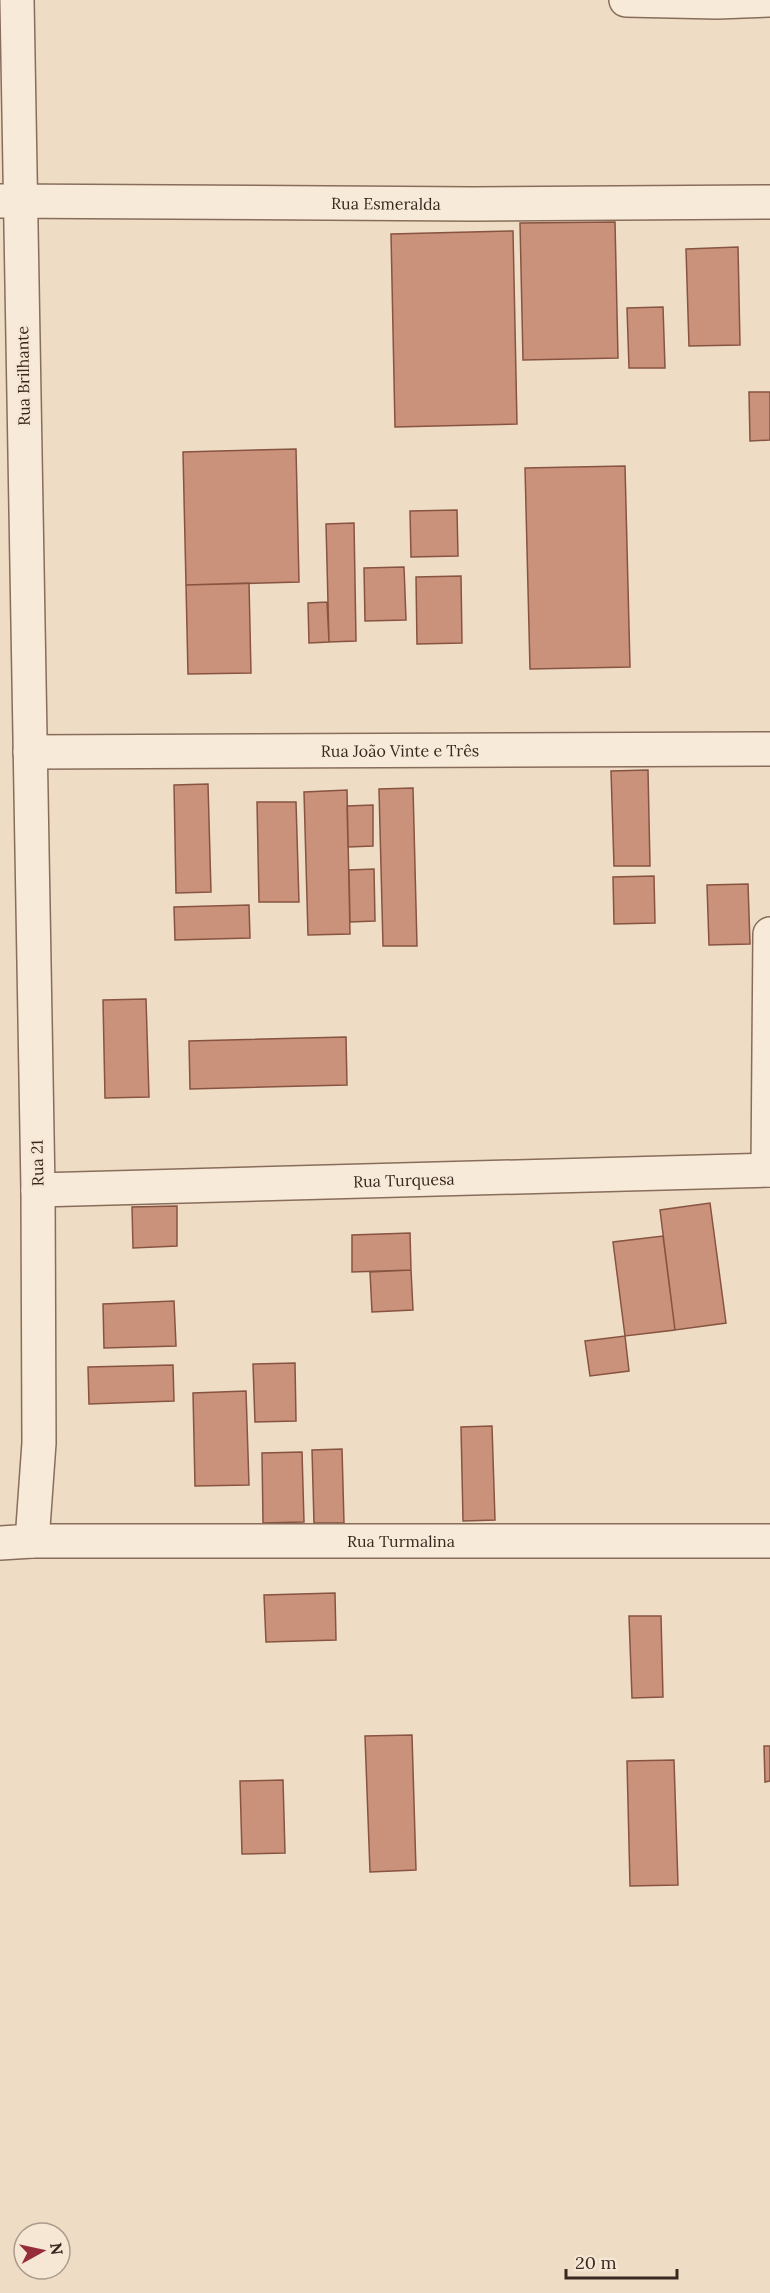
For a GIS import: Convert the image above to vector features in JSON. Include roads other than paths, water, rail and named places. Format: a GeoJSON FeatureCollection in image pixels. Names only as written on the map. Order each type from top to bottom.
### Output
{"type":"FeatureCollection","features":[{"type":"Feature","properties":{"kind":"street","name":"Rua Brilhante"},"geometry":{"type":"LineString","coordinates":[[17,0],[10,201],[30,752]]}},
{"type":"Feature","properties":{"kind":"street"},"geometry":{"type":"LineString","coordinates":[[626,0],[770,0]]}},
{"type":"Feature","properties":{"kind":"street","name":"Rua Esmeralda"},"geometry":{"type":"LineString","coordinates":[[10,201],[474,204],[770,202]]}},
{"type":"Feature","properties":{"kind":"street","name":"Rua João Vinte e Três"},"geometry":{"type":"LineString","coordinates":[[30,752],[770,749]]}},
{"type":"Feature","properties":{"kind":"street","name":"Rua 21"},"geometry":{"type":"LineString","coordinates":[[30,752],[38,1190],[39,1443],[32,1541]]}},
{"type":"Feature","properties":{"kind":"street"},"geometry":{"type":"LineString","coordinates":[[769,1170],[770,934]]}},
{"type":"Feature","properties":{"kind":"street","name":"Rua Turquesa"},"geometry":{"type":"LineString","coordinates":[[38,1190],[769,1170]]}},
{"type":"Feature","properties":{"kind":"street"},"geometry":{"type":"LineString","coordinates":[[0,1543],[32,1541]]}},
{"type":"Feature","properties":{"kind":"street","name":"Rua Turmalina"},"geometry":{"type":"LineString","coordinates":[[32,1541],[770,1541]]}}]}
